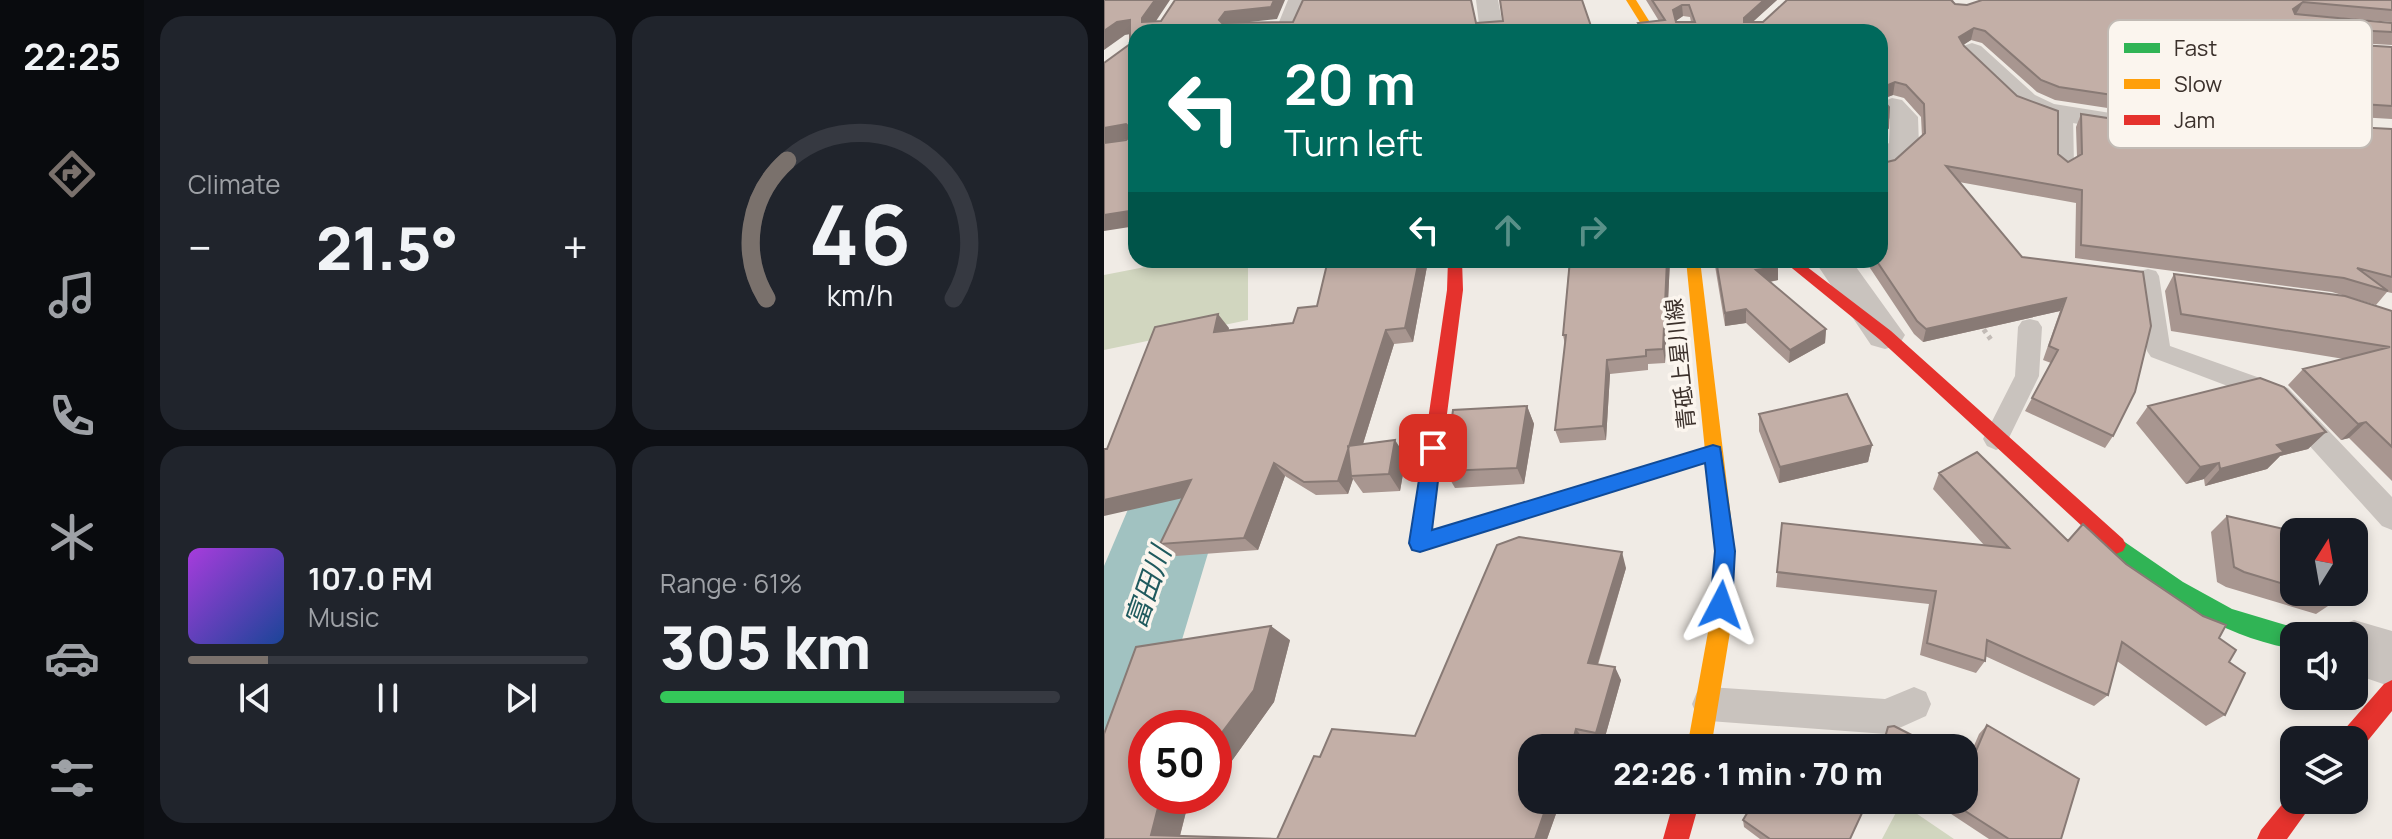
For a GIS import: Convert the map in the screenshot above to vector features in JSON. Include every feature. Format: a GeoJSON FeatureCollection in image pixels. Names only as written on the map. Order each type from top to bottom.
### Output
{"type":"FeatureCollection","features":[{"type":"Feature","properties":{"kind":"street"},"geometry":{"type":"LineString","coordinates":[[1290,24],[1299,0]]}},
{"type":"Feature","properties":{"kind":"street"},"geometry":{"type":"LineString","coordinates":[[1487,0],[1491,24]]}},
{"type":"Feature","properties":{"kind":"street"},"geometry":{"type":"LineString","coordinates":[[1631,0],[1646,24]]}},
{"type":"Feature","properties":{"kind":"street"},"geometry":{"type":"LineString","coordinates":[[1972,51],[2025,101],[2047,111],[2108,120]]}},
{"type":"Feature","properties":{"kind":"street"},"geometry":{"type":"LineString","coordinates":[[1888,156],[1904,146],[1904,117],[1892,106]]}},
{"type":"Feature","properties":{"kind":"street"},"geometry":{"type":"LineString","coordinates":[[1455,268],[1455,290],[1420,543],[1713,453]]}},
{"type":"Feature","properties":{"kind":"street","name":"青砥上星川線"},"geometry":{"type":"LineString","coordinates":[[1694,268],[1725,551],[1719,632],[1702,734]]}},
{"type":"Feature","properties":{"kind":"street"},"geometry":{"type":"LineString","coordinates":[[1799,268],[1885,335],[1996,439],[2133,560],[2208,609],[2280,637]]}},
{"type":"Feature","properties":{"kind":"street"},"geometry":{"type":"LineString","coordinates":[[1838,268],[1885,335]]}},
{"type":"Feature","properties":{"kind":"street"},"geometry":{"type":"LineString","coordinates":[[2368,651],[2392,659]]}},
{"type":"Feature","properties":{"kind":"street"},"geometry":{"type":"LineString","coordinates":[[2364,726],[2392,692]]}},
{"type":"Feature","properties":{"kind":"street"},"geometry":{"type":"LineString","coordinates":[[1676,839],[1683,814]]}},
{"type":"Feature","properties":{"kind":"street"},"geometry":{"type":"LineString","coordinates":[[2270,839],[2291,814]]}},
{"type":"Feature","properties":{"kind":"lane"},"geometry":{"type":"LineString","coordinates":[[2065,114],[2065,167]]}},
{"type":"Feature","properties":{"kind":"lane"},"geometry":{"type":"LineString","coordinates":[[2119,273],[2178,281]]}},
{"type":"Feature","properties":{"kind":"lane"},"geometry":{"type":"LineString","coordinates":[[2148,276],[2159,351],[2279,395],[2392,517]]}},
{"type":"Feature","properties":{"kind":"lane"},"geometry":{"type":"LineString","coordinates":[[1996,439],[2027,376],[2030,327]]}},
{"type":"Feature","properties":{"kind":"lane"},"geometry":{"type":"LineString","coordinates":[[1709,704],[1886,717],[1914,704]]}},
{"type":"Feature","properties":{"kind":"path"},"geometry":{"type":"LineString","coordinates":[[1973,314],[1998,350]]}},
{"type":"Feature","properties":{"kind":"green space"},"geometry":{"type":"Polygon","coordinates":[[[1140,268],[1248,268],[1248,320],[1104,350],[1104,275],[1140,268]]]}},
{"type":"Feature","properties":{"kind":"green space"},"geometry":{"type":"Polygon","coordinates":[[[1895,814],[1917,814],[1954,839],[1882,839],[1895,814]]]}},
{"type":"Feature","properties":{"kind":"building"},"geometry":{"type":"Polygon","coordinates":[[[1104,0],[1155,0],[1142,22],[1161,21],[1175,0],[1274,0],[1271,7],[1225,12],[1219,20],[1222,23],[1293,22],[1303,0],[1471,0],[1476,23],[1503,21],[1500,0],[1582,0],[1590,24],[1130,24],[1130,20],[1117,22],[1104,31],[1104,0]]]}},
{"type":"Feature","properties":{"kind":"building"},"geometry":{"type":"Polygon","coordinates":[[[1652,0],[1764,0],[1744,18],[1744,22],[1763,22],[1787,0],[1951,0],[1955,4],[1967,5],[1982,0],[2392,0],[2392,10],[2303,2],[2293,9],[2295,14],[2360,20],[2108,20],[2108,94],[2059,87],[2041,80],[1985,31],[1974,28],[1959,37],[1964,46],[2017,96],[2058,111],[2058,154],[2068,162],[2082,154],[2081,114],[2108,118],[2108,148],[2372,148],[2372,128],[2392,129],[2392,277],[2357,268],[2388,291],[2344,278],[2081,245],[2082,190],[1946,166],[2022,257],[2143,272],[2151,326],[2135,392],[2113,436],[2032,398],[2058,350],[2049,346],[2066,298],[1926,329],[1917,321],[1881,268],[1888,268],[1888,162],[1895,160],[1925,133],[1924,104],[1906,85],[1895,82],[1888,85],[1888,24],[1638,23],[1665,20],[1652,0]],[[1689,5],[1673,10],[1676,22],[1695,22],[1689,5]]]}},
{"type":"Feature","properties":{"kind":"building"},"geometry":{"type":"Polygon","coordinates":[[[2372,21],[2392,23],[2392,32],[2372,31],[2372,21]]]}},
{"type":"Feature","properties":{"kind":"building"},"geometry":{"type":"Polygon","coordinates":[[[1128,45],[1128,126],[1104,128],[1104,63],[1128,45]]]}},
{"type":"Feature","properties":{"kind":"building"},"geometry":{"type":"Polygon","coordinates":[[[2372,46],[2392,47],[2392,106],[2372,105],[2372,46]]]}},
{"type":"Feature","properties":{"kind":"building"},"geometry":{"type":"Polygon","coordinates":[[[1128,138],[1128,211],[1104,215],[1104,143],[1128,138]]]}},
{"type":"Feature","properties":{"kind":"building"},"geometry":{"type":"Polygon","coordinates":[[[1326,268],[1417,268],[1405,328],[1386,330],[1338,481],[1304,482],[1274,463],[1244,538],[1160,544],[1191,480],[1104,500],[1104,449],[1107,449],[1155,327],[1218,314],[1214,332],[1293,323],[1298,308],[1317,306],[1326,268]]]}},
{"type":"Feature","properties":{"kind":"building"},"geometry":{"type":"Polygon","coordinates":[[[1569,268],[1667,268],[1663,349],[1646,350],[1646,356],[1607,360],[1603,426],[1555,430],[1566,335],[1563,335],[1569,268]]]}},
{"type":"Feature","properties":{"kind":"building"},"geometry":{"type":"Polygon","coordinates":[[[1717,268],[1771,268],[1756,270],[1826,329],[1790,350],[1746,309],[1725,313],[1717,268]]]}},
{"type":"Feature","properties":{"kind":"building"},"geometry":{"type":"Polygon","coordinates":[[[2174,274],[2345,296],[2392,311],[2392,447],[2366,422],[2358,424],[2303,369],[2390,347],[2181,314],[2174,274]]]}},
{"type":"Feature","properties":{"kind":"building"},"geometry":{"type":"Polygon","coordinates":[[[2260,378],[2284,387],[2326,432],[2277,445],[2284,452],[2220,469],[2219,463],[2200,467],[2148,406],[2260,378]]]}},
{"type":"Feature","properties":{"kind":"building"},"geometry":{"type":"Polygon","coordinates":[[[1847,394],[1872,445],[1780,467],[1759,414],[1847,394]]]}},
{"type":"Feature","properties":{"kind":"building"},"geometry":{"type":"Polygon","coordinates":[[[1527,406],[1517,468],[1445,471],[1453,410],[1527,406]]]}},
{"type":"Feature","properties":{"kind":"building"},"geometry":{"type":"Polygon","coordinates":[[[1395,440],[1389,474],[1351,476],[1348,446],[1395,440]]]}},
{"type":"Feature","properties":{"kind":"building"},"geometry":{"type":"Polygon","coordinates":[[[1977,452],[2068,541],[2083,524],[2126,564],[2203,616],[2226,625],[2219,638],[2236,650],[2229,662],[2245,673],[2225,715],[2122,642],[2108,695],[1987,640],[1985,661],[1927,643],[1936,591],[1777,572],[1782,523],[2009,548],[1939,473],[1977,452]]]}},
{"type":"Feature","properties":{"kind":"building"},"geometry":{"type":"Polygon","coordinates":[[[2227,516],[2280,528],[2280,583],[2234,567],[2227,516]]]}},
{"type":"Feature","properties":{"kind":"building"},"geometry":{"type":"Polygon","coordinates":[[[1519,537],[1622,552],[1588,663],[1615,667],[1596,733],[1576,729],[1575,734],[1518,734],[1518,814],[1544,814],[1535,839],[1277,839],[1314,756],[1320,757],[1332,729],[1415,736],[1497,545],[1519,537]]]}},
{"type":"Feature","properties":{"kind":"building"},"geometry":{"type":"Polygon","coordinates":[[[1271,626],[1254,690],[1232,719],[1232,710],[1128,710],[1128,814],[1156,814],[1151,835],[1277,839],[1104,839],[1104,734],[1136,647],[1271,626]]]}},
{"type":"Feature","properties":{"kind":"building"},"geometry":{"type":"Polygon","coordinates":[[[1987,725],[2079,779],[2061,839],[2009,839],[1970,814],[1978,814],[1978,746],[1987,725]]]}},
{"type":"Feature","properties":{"kind":"building"},"geometry":{"type":"Polygon","coordinates":[[[1894,726],[1910,734],[1886,734],[1888,727],[1894,726]]]}},
{"type":"Feature","properties":{"kind":"building"},"geometry":{"type":"Polygon","coordinates":[[[1747,814],[1862,814],[1850,839],[1770,839],[1743,820],[1747,814]]]}},
{"type":"Feature","properties":{"kind":"waterway","name":"富田川"},"geometry":{"type":"LineString","coordinates":[[1104,759],[1127,643],[1174,510]]}},
{"type":"Feature","properties":{"kind":"traffic: fast"},"geometry":{"type":"LineString","coordinates":[[2116,545],[2153,574],[2200,604],[2249,627],[2280,635]]}},
{"type":"Feature","properties":{"kind":"traffic: slow"},"geometry":{"type":"LineString","coordinates":[[1631,0],[1646,24]]}},
{"type":"Feature","properties":{"kind":"traffic: slow"},"geometry":{"type":"LineString","coordinates":[[1694,268],[1725,551],[1719,632],[1701,734]]}},
{"type":"Feature","properties":{"kind":"traffic: jam"},"geometry":{"type":"LineString","coordinates":[[1455,268],[1455,290],[1420,543],[1713,453]]}},
{"type":"Feature","properties":{"kind":"traffic: jam"},"geometry":{"type":"LineString","coordinates":[[1799,268],[1885,335],[2116,545]]}},
{"type":"Feature","properties":{"kind":"traffic: jam"},"geometry":{"type":"LineString","coordinates":[[2364,726],[2392,692]]}},
{"type":"Feature","properties":{"kind":"traffic: jam"},"geometry":{"type":"LineString","coordinates":[[1676,839],[1683,814]]}},
{"type":"Feature","properties":{"kind":"traffic: jam"},"geometry":{"type":"LineString","coordinates":[[2270,839],[2291,814]]}},
{"type":"Feature","properties":{"kind":"route"},"geometry":{"type":"LineString","coordinates":[[1433,448],[1420,543],[1713,453],[1725,551],[1721,605]]}}]}
